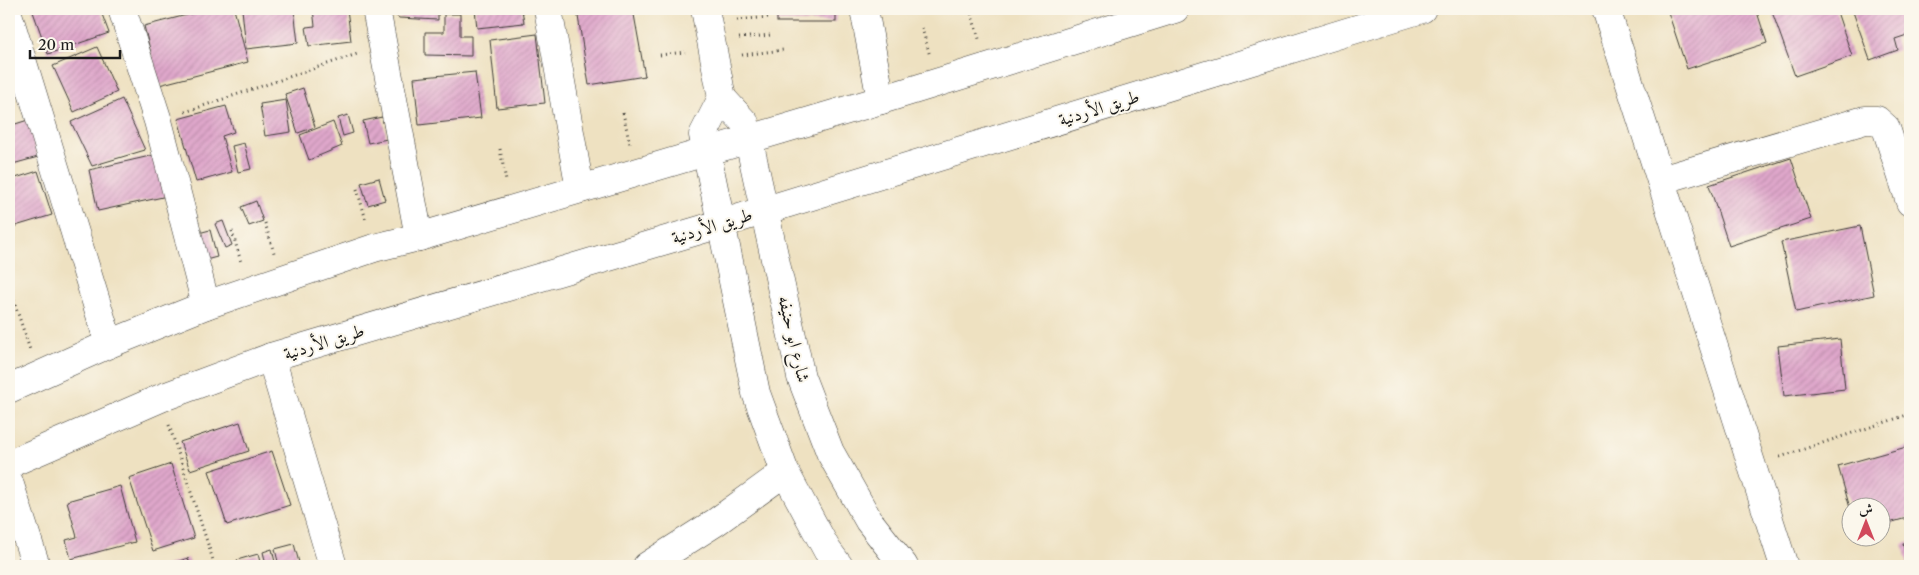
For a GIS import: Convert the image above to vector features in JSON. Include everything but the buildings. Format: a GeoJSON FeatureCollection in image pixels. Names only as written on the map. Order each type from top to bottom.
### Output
{"type":"FeatureCollection","features":[{"type":"Feature","properties":{"kind":"street"},"geometry":{"type":"LineString","coordinates":[[122,9],[158,122],[206,305]]}},
{"type":"Feature","properties":{"kind":"street"},"geometry":{"type":"LineString","coordinates":[[376,9],[419,237]]}},
{"type":"Feature","properties":{"kind":"street"},"geometry":{"type":"LineString","coordinates":[[548,9],[580,189]]}},
{"type":"Feature","properties":{"kind":"street","name":"شارع ابو حنيفه"},"geometry":{"type":"LineString","coordinates":[[705,9],[722,98],[745,123],[801,377],[830,452],[869,521],[904,566]]}},
{"type":"Feature","properties":{"kind":"street"},"geometry":{"type":"LineString","coordinates":[[864,9],[881,100]]}},
{"type":"Feature","properties":{"kind":"street"},"geometry":{"type":"LineString","coordinates":[[9,389],[108,344],[206,305],[282,281],[374,248],[419,237],[881,100],[1175,9]]}},
{"type":"Feature","properties":{"kind":"street","name":"طريق الأردنية"},"geometry":{"type":"LineString","coordinates":[[9,464],[161,398],[271,357],[722,224],[1422,9]]}},
{"type":"Feature","properties":{"kind":"street"},"geometry":{"type":"LineString","coordinates":[[1606,9],[1784,566]]}},
{"type":"Feature","properties":{"kind":"street"},"geometry":{"type":"LineString","coordinates":[[9,17],[108,344]]}},
{"type":"Feature","properties":{"kind":"street"},"geometry":{"type":"LineString","coordinates":[[722,98],[704,135],[756,393],[785,472],[827,550],[839,566]]}},
{"type":"Feature","properties":{"kind":"street"},"geometry":{"type":"LineString","coordinates":[[1661,180],[1864,120],[1876,120],[1886,128],[1905,166],[1910,202]]}},
{"type":"Feature","properties":{"kind":"street"},"geometry":{"type":"LineString","coordinates":[[271,357],[333,566]]}},
{"type":"Feature","properties":{"kind":"street"},"geometry":{"type":"LineString","coordinates":[[646,566],[716,522],[785,472]]}},
{"type":"Feature","properties":{"kind":"street"},"geometry":{"type":"LineString","coordinates":[[9,482],[36,566]]}},
{"type":"Feature","properties":{"kind":"path"},"geometry":{"type":"LineString","coordinates":[[158,122],[383,45]]}},
{"type":"Feature","properties":{"kind":"path"},"geometry":{"type":"LineString","coordinates":[[713,58],[784,50]]}},
{"type":"Feature","properties":{"kind":"path"},"geometry":{"type":"LineString","coordinates":[[9,286],[38,376]]}},
{"type":"Feature","properties":{"kind":"path"},"geometry":{"type":"LineString","coordinates":[[161,398],[215,566]]}},
{"type":"Feature","properties":{"kind":"path"},"geometry":{"type":"LineString","coordinates":[[1752,466],[1910,414]]}}]}
